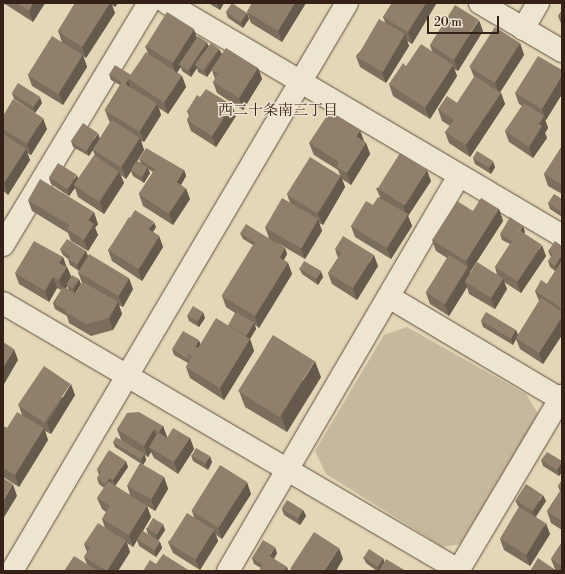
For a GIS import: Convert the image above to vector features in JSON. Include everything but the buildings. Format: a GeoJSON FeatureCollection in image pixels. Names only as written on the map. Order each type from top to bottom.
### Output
{"type":"FeatureCollection","features":[{"type":"Feature","properties":{"kind":"street"},"geometry":{"type":"LineString","coordinates":[[3,245],[149,3]]}},
{"type":"Feature","properties":{"kind":"street"},"geometry":{"type":"LineString","coordinates":[[166,3],[301,81],[562,236]]}},
{"type":"Feature","properties":{"kind":"street"},"geometry":{"type":"LineString","coordinates":[[12,571],[125,375],[347,3]]}},
{"type":"Feature","properties":{"kind":"street"},"geometry":{"type":"LineString","coordinates":[[480,3],[562,52]]}},
{"type":"Feature","properties":{"kind":"street"},"geometry":{"type":"LineString","coordinates":[[523,29],[538,3]]}},
{"type":"Feature","properties":{"kind":"street"},"geometry":{"type":"LineString","coordinates":[[228,571],[459,176]]}},
{"type":"Feature","properties":{"kind":"street"},"geometry":{"type":"LineString","coordinates":[[3,304],[459,571],[561,398],[389,297]]}},
{"type":"Feature","properties":{"kind":"shaded area"},"geometry":{"type":"Polygon","coordinates":[[[407,327],[526,394],[538,414],[460,544],[443,547],[326,474],[315,451],[384,335],[407,327]]]}},
{"type":"Feature","properties":{"kind":"district","name":"西二十条南三丁目"},"geometry":{"type":"Point","coordinates":[278,111]}}]}
